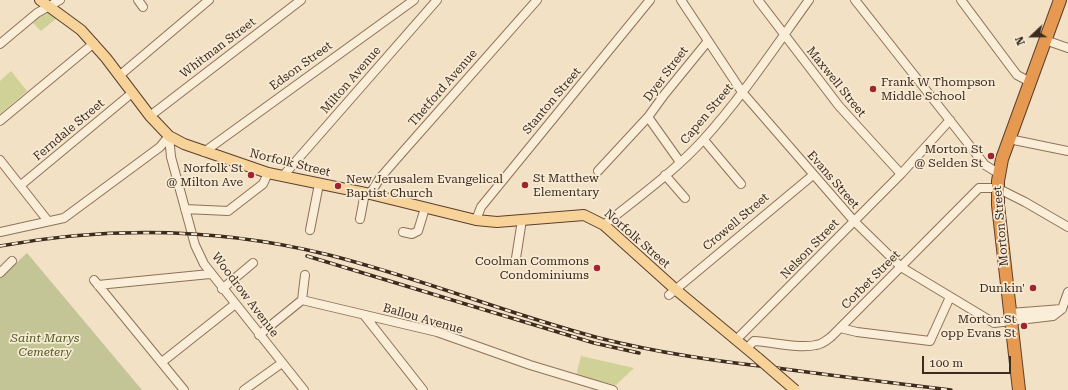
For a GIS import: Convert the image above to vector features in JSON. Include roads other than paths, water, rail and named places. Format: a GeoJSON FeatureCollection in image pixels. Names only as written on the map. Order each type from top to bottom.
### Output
{"type":"FeatureCollection","features":[{"type":"Feature","properties":{"kind":"highway","name":"Morton Street"},"geometry":{"type":"LineString","coordinates":[[1019,390],[998,205],[998,173],[1060,0]]}},
{"type":"Feature","properties":{"kind":"main road","name":"Norfolk Street"},"geometry":{"type":"LineString","coordinates":[[40,0],[81,30],[94,43],[150,116],[169,136],[204,152],[268,173],[368,194],[476,220],[497,222],[584,214],[604,224],[672,292],[736,340],[795,390]]}},
{"type":"Feature","properties":{"kind":"street"},"geometry":{"type":"LineString","coordinates":[[0,44],[38,13],[60,0]]}},
{"type":"Feature","properties":{"kind":"street"},"geometry":{"type":"LineString","coordinates":[[138,0],[143,7]]}},
{"type":"Feature","properties":{"kind":"street"},"geometry":{"type":"LineString","coordinates":[[119,76],[209,0]]}},
{"type":"Feature","properties":{"kind":"street","name":"Whitman Street"},"geometry":{"type":"LineString","coordinates":[[150,116],[301,0]]}},
{"type":"Feature","properties":{"kind":"street","name":"Edson Street"},"geometry":{"type":"LineString","coordinates":[[204,152],[414,0]]}},
{"type":"Feature","properties":{"kind":"street","name":"Milton Avenue"},"geometry":{"type":"LineString","coordinates":[[283,176],[437,0]]}},
{"type":"Feature","properties":{"kind":"street","name":"Thetford Avenue"},"geometry":{"type":"LineString","coordinates":[[368,194],[400,155],[537,0]]}},
{"type":"Feature","properties":{"kind":"street","name":"Stanton Street"},"geometry":{"type":"LineString","coordinates":[[476,220],[481,207],[650,0]]}},
{"type":"Feature","properties":{"kind":"street","name":"Evans Street"},"geometry":{"type":"LineString","coordinates":[[681,0],[742,92],[854,221],[900,267],[991,322],[1000,323],[1011,317],[1053,316],[1062,309],[1068,292]]}},
{"type":"Feature","properties":{"kind":"street","name":"Maxwell Street"},"geometry":{"type":"LineString","coordinates":[[758,0],[839,106],[901,174]]}},
{"type":"Feature","properties":{"kind":"street","name":"Capen Street"},"geometry":{"type":"LineString","coordinates":[[604,224],[665,175],[704,140],[742,92],[809,0]]}},
{"type":"Feature","properties":{"kind":"street"},"geometry":{"type":"LineString","coordinates":[[855,0],[985,165],[998,173]]}},
{"type":"Feature","properties":{"kind":"street"},"geometry":{"type":"LineString","coordinates":[[961,0],[1018,74],[1030,82]]}},
{"type":"Feature","properties":{"kind":"street"},"geometry":{"type":"LineString","coordinates":[[1045,40],[1068,48]]}},
{"type":"Feature","properties":{"kind":"street","name":"Dyer Street"},"geometry":{"type":"LineString","coordinates":[[680,162],[648,117],[662,97],[708,41]]}},
{"type":"Feature","properties":{"kind":"street"},"geometry":{"type":"LineString","coordinates":[[0,121],[94,43]]}},
{"type":"Feature","properties":{"kind":"street","name":"Ferndale Street"},"geometry":{"type":"LineString","coordinates":[[21,185],[132,93]]}},
{"type":"Feature","properties":{"kind":"street"},"geometry":{"type":"LineString","coordinates":[[598,171],[648,117]]}},
{"type":"Feature","properties":{"kind":"street","name":"Nelson Street"},"geometry":{"type":"LineString","coordinates":[[736,340],[901,174],[950,120]]}},
{"type":"Feature","properties":{"kind":"street"},"geometry":{"type":"LineString","coordinates":[[0,232],[64,218],[160,147],[169,136]]}},
{"type":"Feature","properties":{"kind":"street","name":"Woodrow Avenue"},"geometry":{"type":"LineString","coordinates":[[169,136],[171,157],[199,255],[210,274],[234,305],[304,390]]}},
{"type":"Feature","properties":{"kind":"street"},"geometry":{"type":"LineString","coordinates":[[1009,139],[1068,151]]}},
{"type":"Feature","properties":{"kind":"street"},"geometry":{"type":"LineString","coordinates":[[704,140],[741,184]]}},
{"type":"Feature","properties":{"kind":"street"},"geometry":{"type":"LineString","coordinates":[[0,160],[48,221]]}},
{"type":"Feature","properties":{"kind":"street"},"geometry":{"type":"LineString","coordinates":[[185,209],[228,211],[263,184],[268,173]]}},
{"type":"Feature","properties":{"kind":"street"},"geometry":{"type":"LineString","coordinates":[[665,175],[685,198]]}},
{"type":"Feature","properties":{"kind":"street","name":"Crowell Street"},"geometry":{"type":"LineString","coordinates":[[672,292],[813,175]]}},
{"type":"Feature","properties":{"kind":"street"},"geometry":{"type":"LineString","coordinates":[[310,230],[319,184]]}},
{"type":"Feature","properties":{"kind":"street","name":"Corbet Street"},"geometry":{"type":"LineString","coordinates":[[754,341],[801,346],[817,345],[832,336],[979,188],[997,188]]}},
{"type":"Feature","properties":{"kind":"street"},"geometry":{"type":"LineString","coordinates":[[997,188],[1025,202],[1068,228]]}},
{"type":"Feature","properties":{"kind":"street"},"geometry":{"type":"LineString","coordinates":[[360,220],[368,194]]}},
{"type":"Feature","properties":{"kind":"street"},"geometry":{"type":"LineString","coordinates":[[402,232],[412,234],[418,231],[425,208]]}},
{"type":"Feature","properties":{"kind":"street"},"geometry":{"type":"LineString","coordinates":[[516,258],[522,220]]}},
{"type":"Feature","properties":{"kind":"street"},"geometry":{"type":"LineString","coordinates":[[0,273],[12,261]]}},
{"type":"Feature","properties":{"kind":"street"},"geometry":{"type":"LineString","coordinates":[[222,289],[252,263]]}},
{"type":"Feature","properties":{"kind":"street"},"geometry":{"type":"LineString","coordinates":[[184,390],[96,283],[210,274]]}},
{"type":"Feature","properties":{"kind":"street"},"geometry":{"type":"LineString","coordinates":[[259,335],[302,300],[304,275]]}},
{"type":"Feature","properties":{"kind":"street"},"geometry":{"type":"LineString","coordinates":[[840,328],[872,335],[930,341],[950,297]]}},
{"type":"Feature","properties":{"kind":"street","name":"Ballou Avenue"},"geometry":{"type":"LineString","coordinates":[[302,300],[437,332],[530,365],[613,390]]}},
{"type":"Feature","properties":{"kind":"street"},"geometry":{"type":"LineString","coordinates":[[162,362],[234,305]]}},
{"type":"Feature","properties":{"kind":"street"},"geometry":{"type":"LineString","coordinates":[[364,315],[423,390]]}},
{"type":"Feature","properties":{"kind":"street"},"geometry":{"type":"LineString","coordinates":[[746,349],[754,341],[747,330]]}},
{"type":"Feature","properties":{"kind":"street"},"geometry":{"type":"LineString","coordinates":[[244,390],[282,363]]}},
{"type":"Feature","properties":{"kind":"railway"},"geometry":{"type":"LineString","coordinates":[[0,246],[82,235],[124,233],[165,233],[247,239],[288,246],[363,264],[531,318],[621,343],[710,359],[951,390]]}},
{"type":"Feature","properties":{"kind":"railway"},"geometry":{"type":"LineString","coordinates":[[307,256],[594,343],[639,353]]}},
{"type":"Feature","properties":{"kind":"place","name":"Frank W Thompson Middle School"},"geometry":{"type":"Point","coordinates":[873,89]}},
{"type":"Feature","properties":{"kind":"place","name":"Morton St @ Selden St"},"geometry":{"type":"Point","coordinates":[991,156]}},
{"type":"Feature","properties":{"kind":"place","name":"Norfolk St @ Milton Ave"},"geometry":{"type":"Point","coordinates":[251,175]}},
{"type":"Feature","properties":{"kind":"place","name":"St Matthew Elementary"},"geometry":{"type":"Point","coordinates":[525,185]}},
{"type":"Feature","properties":{"kind":"place","name":"New Jerusalem Evangelical Baptist Church"},"geometry":{"type":"Point","coordinates":[338,186]}},
{"type":"Feature","properties":{"kind":"place","name":"Coolman Commons Condominiums"},"geometry":{"type":"Point","coordinates":[597,268]}},
{"type":"Feature","properties":{"kind":"place","name":"Dunkin'"},"geometry":{"type":"Point","coordinates":[1033,288]}},
{"type":"Feature","properties":{"kind":"place","name":"Morton St opp Evans St"},"geometry":{"type":"Point","coordinates":[1024,326]}},
{"type":"Feature","properties":{"kind":"park label","name":"Saint Marys Cemetery"},"geometry":{"type":"Point","coordinates":[45,345]}}]}
